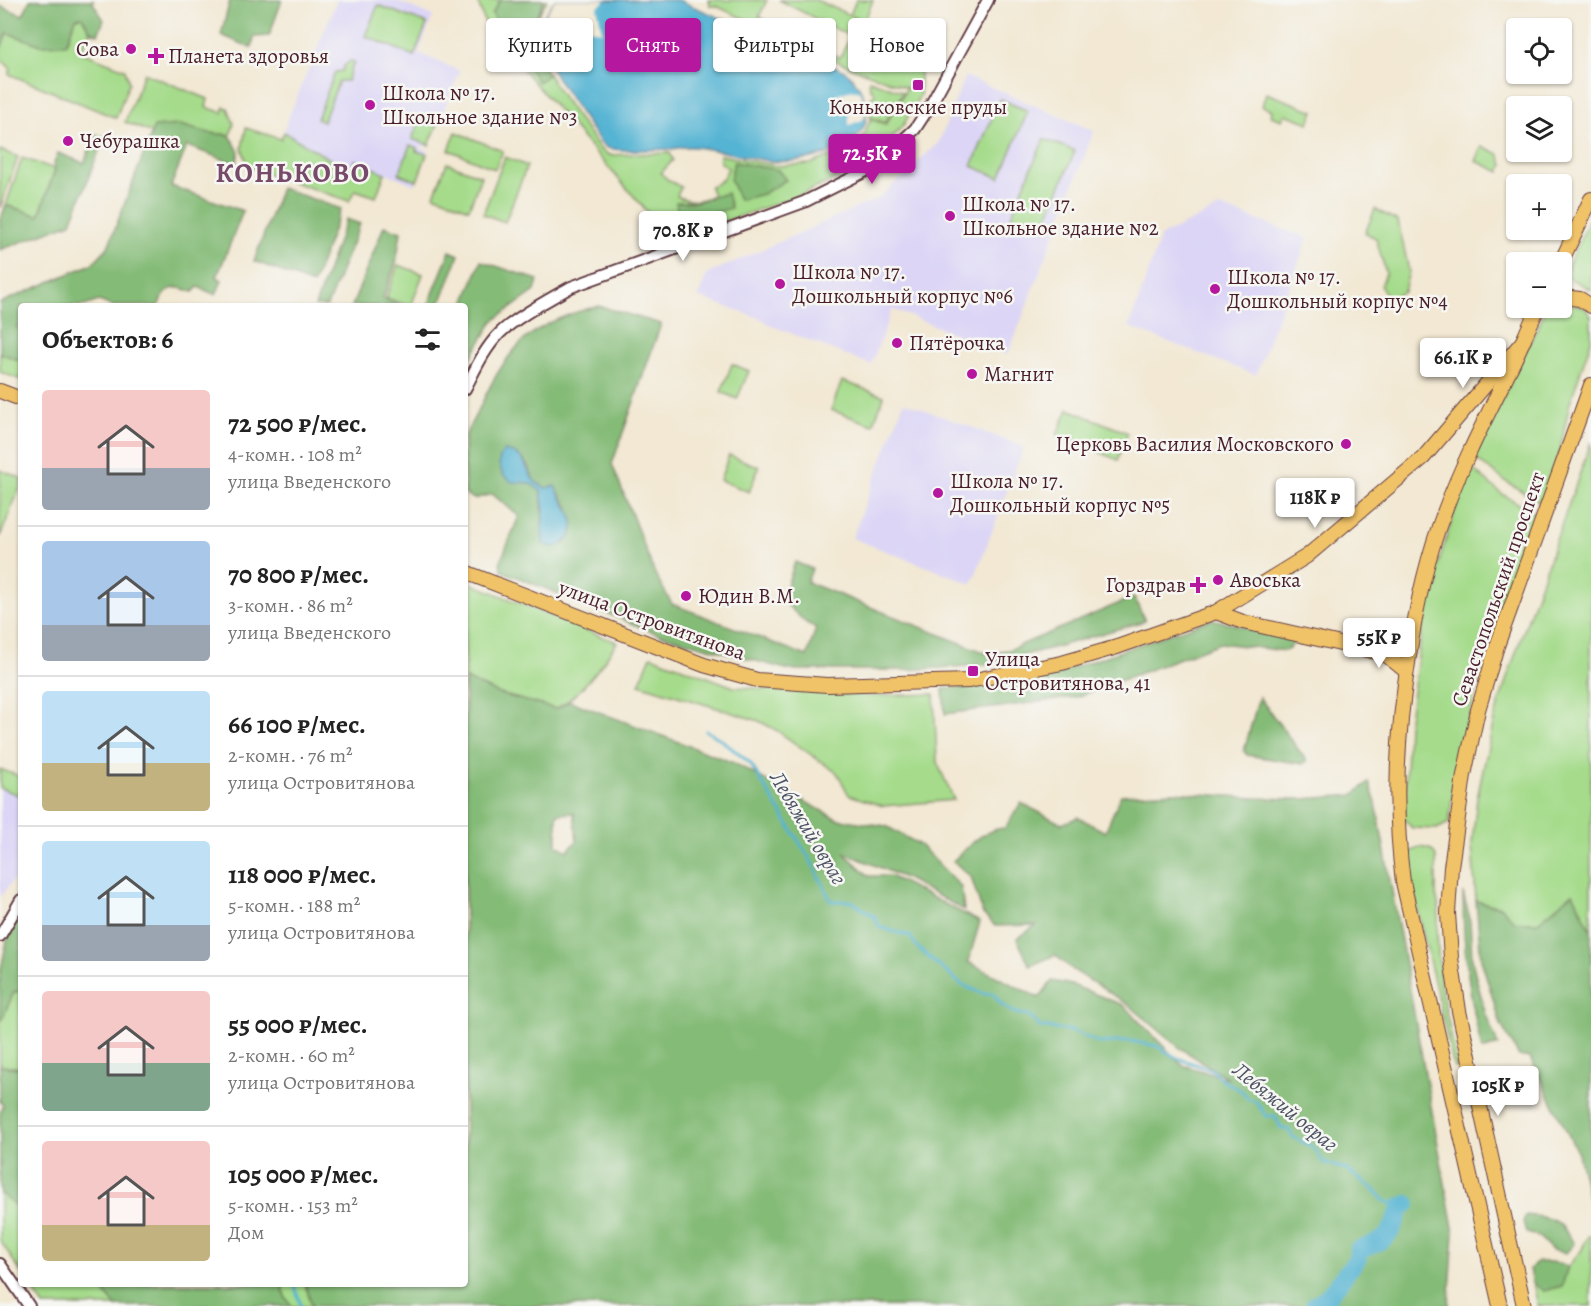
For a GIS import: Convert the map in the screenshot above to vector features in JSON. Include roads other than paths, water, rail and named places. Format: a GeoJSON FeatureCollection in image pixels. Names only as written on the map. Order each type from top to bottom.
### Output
{"type":"FeatureCollection","features":[{"type":"Feature","properties":{"kind":"main road"},"geometry":{"type":"LineString","coordinates":[[1566,252],[1591,199]]}},
{"type":"Feature","properties":{"kind":"main road"},"geometry":{"type":"LineString","coordinates":[[1572,298],[1580,299],[1591,306]]}},
{"type":"Feature","properties":{"kind":"main road"},"geometry":{"type":"LineString","coordinates":[[1500,1306],[1405,892],[1397,836],[1396,768],[1400,719],[1416,606],[1429,556],[1444,511],[1468,455],[1534,318]]}},
{"type":"Feature","properties":{"kind":"main road","name":"улица Островитянова"},"geometry":{"type":"LineString","coordinates":[[468,573],[704,665],[757,680],[826,685],[969,681],[1062,663],[1117,647],[1216,612],[1307,556],[1423,458],[1524,340]]}},
{"type":"Feature","properties":{"kind":"main road","name":"Севастопольский проспект"},"geometry":{"type":"LineString","coordinates":[[1524,1306],[1459,1011],[1451,958],[1448,913],[1451,867],[1464,775],[1478,710],[1497,646],[1591,385]]}},
{"type":"Feature","properties":{"kind":"main road"},"geometry":{"type":"LineString","coordinates":[[0,391],[18,398]]}},
{"type":"Feature","properties":{"kind":"main road"},"geometry":{"type":"LineString","coordinates":[[1216,612],[1243,622],[1385,654],[1406,671]]}},
{"type":"Feature","properties":{"kind":"street"},"geometry":{"type":"LineString","coordinates":[[468,383],[482,357],[500,333],[547,300],[571,287],[804,202],[874,167],[915,129],[951,70],[988,0]]}},
{"type":"Feature","properties":{"kind":"street"},"geometry":{"type":"LineString","coordinates":[[0,936],[18,905]]}},
{"type":"Feature","properties":{"kind":"street"},"geometry":{"type":"LineString","coordinates":[[0,1264],[29,1306]]}},
{"type":"Feature","properties":{"kind":"water"},"geometry":{"type":"Polygon","coordinates":[[[555,0],[678,0],[720,18],[713,18],[713,72],[836,72],[836,67],[845,71],[858,86],[864,98],[866,118],[862,130],[854,140],[827,154],[782,161],[770,161],[690,147],[639,150],[607,148],[601,143],[554,72],[593,72],[593,18],[543,18],[555,0]]]}},
{"type":"Feature","properties":{"kind":"water"},"geometry":{"type":"Polygon","coordinates":[[[505,451],[521,457],[537,483],[545,488],[555,486],[573,521],[571,535],[560,546],[543,544],[544,512],[541,491],[530,483],[512,482],[503,475],[499,464],[500,456],[505,451]]]}},
{"type":"Feature","properties":{"kind":"waterway","name":"Лебяжий овраг"},"geometry":{"type":"LineString","coordinates":[[706,731],[719,738],[750,763],[811,861],[831,901],[851,901],[875,917],[879,927],[910,936],[918,948],[962,985],[984,994],[993,993],[1002,1005],[1013,1012],[1029,1016],[1040,1027],[1073,1031],[1099,1043],[1130,1041],[1157,1046],[1177,1058],[1212,1070],[1225,1082],[1242,1091],[1248,1099],[1255,1100],[1266,1116],[1275,1116],[1281,1128],[1289,1130],[1293,1137],[1314,1148],[1323,1162],[1347,1170],[1376,1191],[1383,1200],[1401,1207]]}},
{"type":"Feature","properties":{"kind":"waterway"},"geometry":{"type":"LineString","coordinates":[[1314,1306],[1329,1295],[1358,1258],[1358,1250],[1387,1236],[1401,1207],[1407,1204]]}},
{"type":"Feature","properties":{"kind":"waterway"},"geometry":{"type":"LineString","coordinates":[[295,1287],[301,1306]]}},
{"type":"Feature","properties":{"kind":"place","name":"Сова"},"geometry":{"type":"Point","coordinates":[131,49]}},
{"type":"Feature","properties":{"kind":"place","name":"Планета здоровья"},"geometry":{"type":"Point","coordinates":[156,56]}},
{"type":"Feature","properties":{"kind":"place","name":"Коньковские пруды"},"geometry":{"type":"Point","coordinates":[918,85]}},
{"type":"Feature","properties":{"kind":"place","name":"Школа № 17. Школьное здание №3"},"geometry":{"type":"Point","coordinates":[370,105]}},
{"type":"Feature","properties":{"kind":"place","name":"Чебурашка"},"geometry":{"type":"Point","coordinates":[68,141]}},
{"type":"Feature","properties":{"kind":"place","name":"Школа № 17. Школьное здание №2"},"geometry":{"type":"Point","coordinates":[950,216]}},
{"type":"Feature","properties":{"kind":"place","name":"Школа № 17. Дошкольный корпус №6"},"geometry":{"type":"Point","coordinates":[780,284]}},
{"type":"Feature","properties":{"kind":"place","name":"Школа № 17. Дошкольный корпус №4"},"geometry":{"type":"Point","coordinates":[1215,289]}},
{"type":"Feature","properties":{"kind":"place","name":"Пятёрочка"},"geometry":{"type":"Point","coordinates":[897,343]}},
{"type":"Feature","properties":{"kind":"place","name":"Магнит"},"geometry":{"type":"Point","coordinates":[972,374]}},
{"type":"Feature","properties":{"kind":"place","name":"Церковь Василия Московского"},"geometry":{"type":"Point","coordinates":[1346,444]}},
{"type":"Feature","properties":{"kind":"place","name":"Школа № 17. Дошкольный корпус №5"},"geometry":{"type":"Point","coordinates":[938,493]}},
{"type":"Feature","properties":{"kind":"place","name":"Авоська"},"geometry":{"type":"Point","coordinates":[1218,580]}},
{"type":"Feature","properties":{"kind":"place","name":"Горздрав"},"geometry":{"type":"Point","coordinates":[1198,585]}},
{"type":"Feature","properties":{"kind":"place","name":"Юдин В.М."},"geometry":{"type":"Point","coordinates":[686,596]}},
{"type":"Feature","properties":{"kind":"place","name":"Улица Островитянова, 41"},"geometry":{"type":"Point","coordinates":[973,671]}},
{"type":"Feature","properties":{"kind":"district","name":"КОНЬКОВО"},"geometry":{"type":"Point","coordinates":[293,173]}}]}
